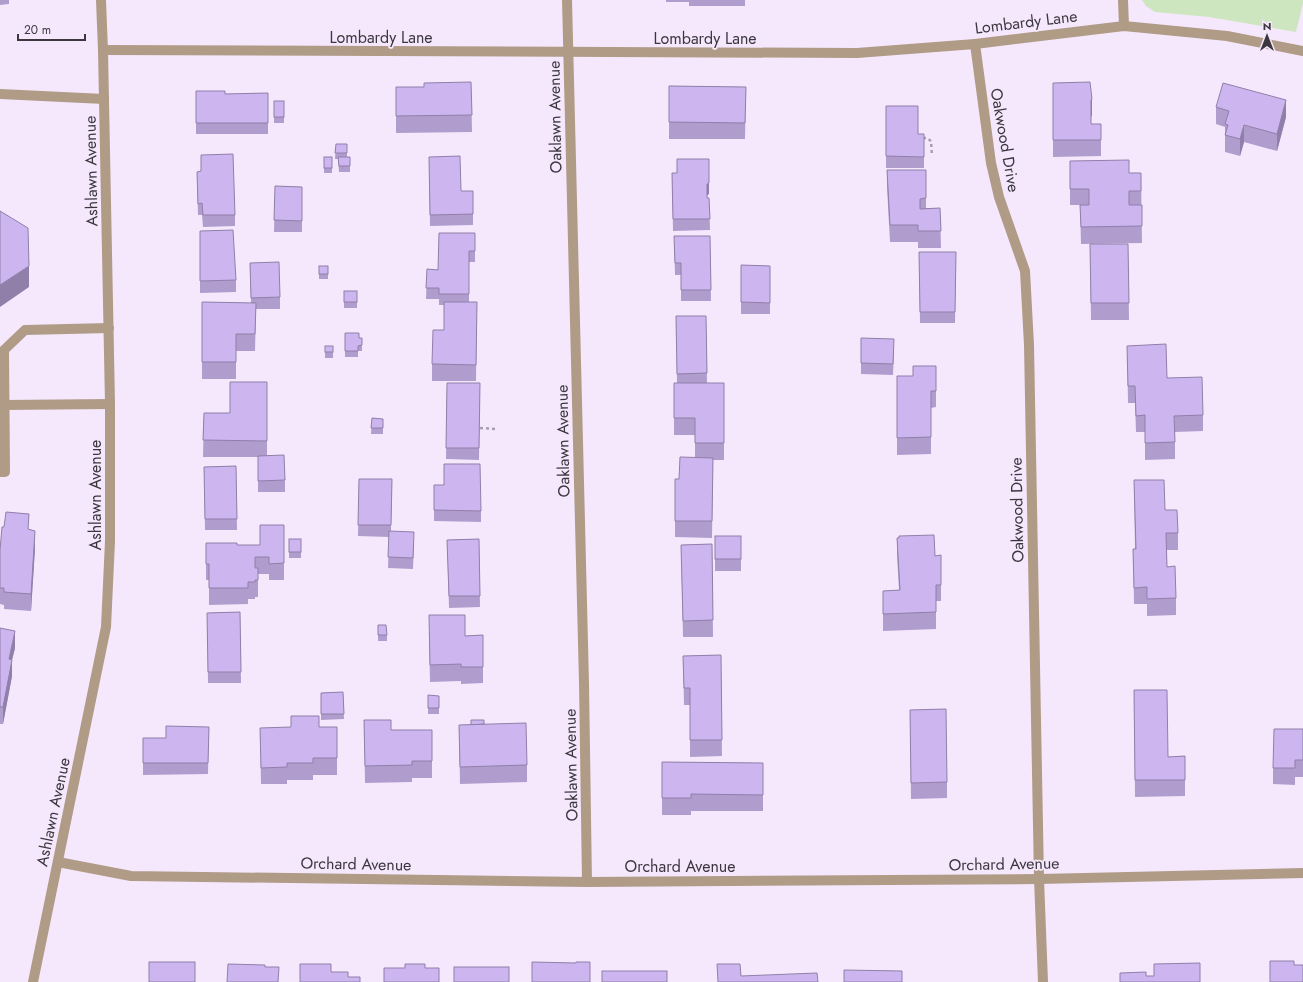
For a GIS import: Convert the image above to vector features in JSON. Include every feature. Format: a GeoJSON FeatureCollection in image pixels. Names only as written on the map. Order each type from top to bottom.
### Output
{"type":"FeatureCollection","features":[{"type":"Feature","properties":{"kind":"street","name":"Ashlawn Avenue"},"geometry":{"type":"LineString","coordinates":[[33,982],[106,627],[110,541],[110,404],[101,0]]}},
{"type":"Feature","properties":{"kind":"street","name":"Oaklawn Avenue"},"geometry":{"type":"LineString","coordinates":[[567,0],[584,683],[587,882]]}},
{"type":"Feature","properties":{"kind":"street"},"geometry":{"type":"LineString","coordinates":[[1122,0],[1124,26]]}},
{"type":"Feature","properties":{"kind":"street","name":"Lombardy Lane"},"geometry":{"type":"LineString","coordinates":[[103,50],[857,53],[975,44],[1124,26],[1227,36],[1303,51]]}},
{"type":"Feature","properties":{"kind":"street","name":"Oakwood Drive"},"geometry":{"type":"LineString","coordinates":[[975,44],[991,163],[999,197],[1025,271],[1029,345],[1039,879],[1043,982]]}},
{"type":"Feature","properties":{"kind":"street"},"geometry":{"type":"LineString","coordinates":[[0,94],[104,99]]}},
{"type":"Feature","properties":{"kind":"street"},"geometry":{"type":"LineString","coordinates":[[0,472],[5,472],[4,350],[25,330],[109,328]]}},
{"type":"Feature","properties":{"kind":"street"},"geometry":{"type":"LineString","coordinates":[[4,405],[110,404]]}},
{"type":"Feature","properties":{"kind":"street","name":"Orchard Avenue"},"geometry":{"type":"LineString","coordinates":[[58,862],[131,876],[587,882],[1039,879],[1303,874]]}},
{"type":"Feature","properties":{"kind":"path"},"geometry":{"type":"LineString","coordinates":[[918,137],[927,138],[931,141],[932,156]]}},
{"type":"Feature","properties":{"kind":"path"},"geometry":{"type":"LineString","coordinates":[[480,428],[496,429]]}},
{"type":"Feature","properties":{"kind":"green space"},"geometry":{"type":"Polygon","coordinates":[[[1142,0],[1303,0],[1303,3],[1296,32],[1209,17],[1155,12],[1146,6],[1142,0]]]}},
{"type":"Feature","properties":{"kind":"building"},"geometry":{"type":"Polygon","coordinates":[[[471,82],[472,115],[396,116],[396,87],[424,87],[424,83],[471,82]]]}},
{"type":"Feature","properties":{"kind":"building"},"geometry":{"type":"Polygon","coordinates":[[[1090,82],[1092,99],[1091,124],[1101,124],[1101,140],[1053,140],[1053,83],[1090,82]]]}},
{"type":"Feature","properties":{"kind":"building"},"geometry":{"type":"Polygon","coordinates":[[[1223,83],[1286,100],[1277,134],[1244,125],[1240,139],[1225,135],[1228,125],[1225,124],[1229,111],[1216,107],[1223,83]]]}},
{"type":"Feature","properties":{"kind":"building"},"geometry":{"type":"Polygon","coordinates":[[[669,86],[746,87],[745,123],[669,122],[669,86]]]}},
{"type":"Feature","properties":{"kind":"building"},"geometry":{"type":"Polygon","coordinates":[[[196,91],[225,91],[225,94],[268,93],[268,123],[196,123],[196,91]]]}},
{"type":"Feature","properties":{"kind":"building"},"geometry":{"type":"Polygon","coordinates":[[[274,101],[284,101],[284,117],[274,117],[274,101]]]}},
{"type":"Feature","properties":{"kind":"building"},"geometry":{"type":"Polygon","coordinates":[[[886,106],[918,106],[918,134],[924,134],[924,157],[886,156],[886,106]]]}},
{"type":"Feature","properties":{"kind":"building"},"geometry":{"type":"Polygon","coordinates":[[[336,144],[347,144],[347,153],[335,153],[336,144]]]}},
{"type":"Feature","properties":{"kind":"building"},"geometry":{"type":"Polygon","coordinates":[[[233,154],[235,215],[203,215],[202,203],[198,204],[197,172],[201,171],[201,155],[233,154]]]}},
{"type":"Feature","properties":{"kind":"building"},"geometry":{"type":"Polygon","coordinates":[[[460,156],[461,191],[473,191],[473,214],[430,215],[429,157],[460,156]]]}},
{"type":"Feature","properties":{"kind":"building"},"geometry":{"type":"Polygon","coordinates":[[[324,157],[332,157],[332,168],[324,168],[324,157]]]}},
{"type":"Feature","properties":{"kind":"building"},"geometry":{"type":"Polygon","coordinates":[[[338,157],[350,157],[350,166],[339,166],[338,157]]]}},
{"type":"Feature","properties":{"kind":"building"},"geometry":{"type":"Polygon","coordinates":[[[677,159],[709,159],[709,183],[707,184],[707,198],[709,198],[710,219],[673,219],[672,173],[677,173],[677,159]]]}},
{"type":"Feature","properties":{"kind":"building"},"geometry":{"type":"Polygon","coordinates":[[[1129,160],[1129,173],[1141,173],[1141,191],[1129,191],[1129,205],[1142,205],[1142,226],[1081,227],[1080,205],[1089,205],[1089,189],[1070,189],[1070,161],[1129,160]]]}},
{"type":"Feature","properties":{"kind":"building"},"geometry":{"type":"Polygon","coordinates":[[[887,170],[926,170],[926,198],[920,199],[920,209],[940,208],[941,231],[918,231],[918,225],[890,225],[887,170]]]}},
{"type":"Feature","properties":{"kind":"building"},"geometry":{"type":"Polygon","coordinates":[[[275,186],[302,187],[302,221],[274,220],[275,186]]]}},
{"type":"Feature","properties":{"kind":"building"},"geometry":{"type":"Polygon","coordinates":[[[0,211],[28,228],[29,266],[0,285],[0,211]]]}},
{"type":"Feature","properties":{"kind":"building"},"geometry":{"type":"Polygon","coordinates":[[[233,230],[236,280],[200,281],[200,231],[233,230]]]}},
{"type":"Feature","properties":{"kind":"building"},"geometry":{"type":"Polygon","coordinates":[[[439,233],[475,233],[475,251],[469,251],[469,294],[439,294],[439,288],[426,288],[427,269],[438,270],[439,233]]]}},
{"type":"Feature","properties":{"kind":"building"},"geometry":{"type":"Polygon","coordinates":[[[674,236],[710,236],[711,290],[681,290],[681,263],[675,263],[674,236]]]}},
{"type":"Feature","properties":{"kind":"building"},"geometry":{"type":"Polygon","coordinates":[[[1090,244],[1128,244],[1129,303],[1091,303],[1090,244]]]}},
{"type":"Feature","properties":{"kind":"building"},"geometry":{"type":"Polygon","coordinates":[[[919,252],[956,252],[955,312],[920,312],[919,252]]]}},
{"type":"Feature","properties":{"kind":"building"},"geometry":{"type":"Polygon","coordinates":[[[279,262],[280,297],[251,298],[250,263],[279,262]]]}},
{"type":"Feature","properties":{"kind":"building"},"geometry":{"type":"Polygon","coordinates":[[[741,265],[770,266],[770,303],[741,302],[741,265]]]}},
{"type":"Feature","properties":{"kind":"building"},"geometry":{"type":"Polygon","coordinates":[[[319,266],[328,266],[328,274],[319,274],[319,266]]]}},
{"type":"Feature","properties":{"kind":"building"},"geometry":{"type":"Polygon","coordinates":[[[344,291],[357,291],[357,302],[344,302],[344,291]]]}},
{"type":"Feature","properties":{"kind":"building"},"geometry":{"type":"Polygon","coordinates":[[[202,302],[256,303],[255,334],[236,334],[236,362],[202,362],[202,302]]]}},
{"type":"Feature","properties":{"kind":"building"},"geometry":{"type":"Polygon","coordinates":[[[444,302],[477,302],[476,365],[432,364],[433,330],[444,330],[444,302]]]}},
{"type":"Feature","properties":{"kind":"building"},"geometry":{"type":"Polygon","coordinates":[[[676,316],[706,316],[707,373],[677,374],[676,316]]]}},
{"type":"Feature","properties":{"kind":"building"},"geometry":{"type":"Polygon","coordinates":[[[345,333],[359,333],[359,338],[362,338],[362,345],[358,346],[358,351],[345,351],[345,333]]]}},
{"type":"Feature","properties":{"kind":"building"},"geometry":{"type":"Polygon","coordinates":[[[861,338],[894,339],[893,364],[861,363],[861,338]]]}},
{"type":"Feature","properties":{"kind":"building"},"geometry":{"type":"Polygon","coordinates":[[[1166,344],[1167,378],[1202,377],[1203,415],[1174,416],[1175,442],[1145,443],[1145,415],[1136,416],[1135,386],[1128,386],[1127,346],[1166,344]]]}},
{"type":"Feature","properties":{"kind":"building"},"geometry":{"type":"Polygon","coordinates":[[[325,346],[333,346],[333,352],[325,352],[325,346]]]}},
{"type":"Feature","properties":{"kind":"building"},"geometry":{"type":"Polygon","coordinates":[[[913,366],[936,366],[936,391],[931,391],[931,437],[897,438],[897,376],[913,376],[913,366]]]}},
{"type":"Feature","properties":{"kind":"building"},"geometry":{"type":"Polygon","coordinates":[[[230,382],[267,382],[267,441],[203,440],[204,413],[230,413],[230,382]]]}},
{"type":"Feature","properties":{"kind":"building"},"geometry":{"type":"Polygon","coordinates":[[[447,383],[480,383],[479,448],[446,448],[447,383]]]}},
{"type":"Feature","properties":{"kind":"building"},"geometry":{"type":"Polygon","coordinates":[[[674,383],[724,383],[724,443],[695,443],[695,418],[674,418],[674,383]]]}},
{"type":"Feature","properties":{"kind":"building"},"geometry":{"type":"Polygon","coordinates":[[[372,418],[383,419],[383,428],[371,428],[372,418]]]}},
{"type":"Feature","properties":{"kind":"building"},"geometry":{"type":"Polygon","coordinates":[[[284,455],[285,480],[258,481],[258,456],[284,455]]]}},
{"type":"Feature","properties":{"kind":"building"},"geometry":{"type":"Polygon","coordinates":[[[680,457],[713,458],[712,521],[675,521],[675,479],[679,479],[680,457]]]}},
{"type":"Feature","properties":{"kind":"building"},"geometry":{"type":"Polygon","coordinates":[[[444,464],[480,464],[481,511],[434,510],[434,485],[444,485],[444,464]]]}},
{"type":"Feature","properties":{"kind":"building"},"geometry":{"type":"Polygon","coordinates":[[[236,466],[237,519],[205,519],[204,467],[236,466]]]}},
{"type":"Feature","properties":{"kind":"building"},"geometry":{"type":"Polygon","coordinates":[[[359,479],[392,479],[391,525],[358,525],[359,479]]]}},
{"type":"Feature","properties":{"kind":"building"},"geometry":{"type":"Polygon","coordinates":[[[1134,480],[1164,480],[1165,510],[1177,510],[1178,533],[1166,533],[1167,567],[1175,566],[1176,598],[1147,599],[1147,587],[1134,588],[1133,549],[1136,549],[1134,480]]]}},
{"type":"Feature","properties":{"kind":"building"},"geometry":{"type":"Polygon","coordinates":[[[6,512],[29,514],[28,529],[35,531],[31,594],[4,592],[4,588],[0,588],[0,550],[2,527],[4,527],[6,512]]]}},
{"type":"Feature","properties":{"kind":"building"},"geometry":{"type":"Polygon","coordinates":[[[260,525],[284,525],[284,563],[269,564],[269,557],[255,557],[255,568],[258,568],[258,580],[255,580],[255,582],[248,582],[248,588],[209,588],[209,564],[206,564],[206,543],[260,545],[260,525]]]}},
{"type":"Feature","properties":{"kind":"building"},"geometry":{"type":"Polygon","coordinates":[[[389,531],[414,532],[413,558],[388,557],[389,531]]]}},
{"type":"Feature","properties":{"kind":"building"},"geometry":{"type":"Polygon","coordinates":[[[934,535],[935,556],[941,555],[941,585],[936,585],[936,612],[883,614],[883,591],[900,590],[897,538],[899,538],[899,536],[934,535]]]}},
{"type":"Feature","properties":{"kind":"building"},"geometry":{"type":"Polygon","coordinates":[[[715,536],[741,536],[741,559],[715,559],[715,536]]]}},
{"type":"Feature","properties":{"kind":"building"},"geometry":{"type":"Polygon","coordinates":[[[289,539],[301,539],[301,552],[289,552],[289,539]]]}},
{"type":"Feature","properties":{"kind":"building"},"geometry":{"type":"Polygon","coordinates":[[[479,539],[480,596],[449,596],[447,540],[479,539]]]}},
{"type":"Feature","properties":{"kind":"building"},"geometry":{"type":"Polygon","coordinates":[[[712,544],[713,620],[683,621],[681,545],[712,544]]]}},
{"type":"Feature","properties":{"kind":"building"},"geometry":{"type":"Polygon","coordinates":[[[240,612],[241,672],[208,672],[207,613],[240,612]]]}},
{"type":"Feature","properties":{"kind":"building"},"geometry":{"type":"Polygon","coordinates":[[[429,615],[465,615],[465,636],[483,635],[483,667],[461,667],[461,664],[430,665],[429,615]]]}},
{"type":"Feature","properties":{"kind":"building"},"geometry":{"type":"Polygon","coordinates":[[[378,625],[386,625],[387,635],[378,635],[378,625]]]}},
{"type":"Feature","properties":{"kind":"building"},"geometry":{"type":"Polygon","coordinates":[[[0,628],[15,631],[9,659],[12,660],[3,707],[0,707],[0,628]]]}},
{"type":"Feature","properties":{"kind":"building"},"geometry":{"type":"Polygon","coordinates":[[[721,655],[722,740],[690,740],[690,688],[684,688],[683,656],[721,655]]]}},
{"type":"Feature","properties":{"kind":"building"},"geometry":{"type":"Polygon","coordinates":[[[1134,690],[1167,690],[1168,757],[1185,756],[1185,780],[1135,780],[1134,690]]]}},
{"type":"Feature","properties":{"kind":"building"},"geometry":{"type":"Polygon","coordinates":[[[343,692],[344,714],[321,714],[321,693],[343,692]]]}},
{"type":"Feature","properties":{"kind":"building"},"geometry":{"type":"Polygon","coordinates":[[[428,695],[439,696],[439,708],[428,708],[428,695]]]}},
{"type":"Feature","properties":{"kind":"building"},"geometry":{"type":"Polygon","coordinates":[[[946,709],[947,782],[911,783],[910,710],[946,709]]]}},
{"type":"Feature","properties":{"kind":"building"},"geometry":{"type":"Polygon","coordinates":[[[291,716],[319,716],[319,727],[337,727],[337,758],[313,758],[313,763],[287,763],[287,767],[261,768],[260,728],[291,727],[291,716]]]}},
{"type":"Feature","properties":{"kind":"building"},"geometry":{"type":"Polygon","coordinates":[[[364,720],[391,720],[391,730],[432,730],[432,761],[412,761],[412,765],[365,766],[364,720]]]}},
{"type":"Feature","properties":{"kind":"building"},"geometry":{"type":"Polygon","coordinates":[[[471,720],[484,720],[484,724],[471,725],[471,720]]]}},
{"type":"Feature","properties":{"kind":"building"},"geometry":{"type":"Polygon","coordinates":[[[526,723],[527,765],[460,767],[459,725],[526,723]]]}},
{"type":"Feature","properties":{"kind":"building"},"geometry":{"type":"Polygon","coordinates":[[[166,726],[209,727],[208,763],[143,763],[143,738],[166,738],[166,726]]]}},
{"type":"Feature","properties":{"kind":"building"},"geometry":{"type":"Polygon","coordinates":[[[1274,729],[1303,729],[1303,760],[1295,760],[1295,768],[1273,768],[1274,729]]]}},
{"type":"Feature","properties":{"kind":"building"},"geometry":{"type":"Polygon","coordinates":[[[662,762],[763,763],[763,795],[691,794],[691,798],[662,798],[662,762]]]}},
{"type":"Feature","properties":{"kind":"building"},"geometry":{"type":"Polygon","coordinates":[[[1270,961],[1294,961],[1294,965],[1303,965],[1303,982],[1270,982],[1270,961]]]}},
{"type":"Feature","properties":{"kind":"building"},"geometry":{"type":"Polygon","coordinates":[[[149,962],[195,962],[195,982],[149,982],[149,962]]]}},
{"type":"Feature","properties":{"kind":"building"},"geometry":{"type":"Polygon","coordinates":[[[532,962],[590,962],[590,982],[532,982],[532,962]]]}},
{"type":"Feature","properties":{"kind":"building"},"geometry":{"type":"Polygon","coordinates":[[[1200,963],[1200,982],[1120,982],[1120,973],[1146,972],[1146,976],[1154,976],[1154,964],[1200,963]]]}},
{"type":"Feature","properties":{"kind":"building"},"geometry":{"type":"Polygon","coordinates":[[[228,964],[279,967],[278,982],[227,982],[228,964]]]}},
{"type":"Feature","properties":{"kind":"building"},"geometry":{"type":"Polygon","coordinates":[[[300,964],[331,964],[331,972],[348,972],[348,977],[360,977],[360,982],[300,982],[300,964]]]}},
{"type":"Feature","properties":{"kind":"building"},"geometry":{"type":"Polygon","coordinates":[[[405,964],[425,964],[425,968],[439,968],[439,982],[384,982],[384,968],[405,968],[405,964]]]}},
{"type":"Feature","properties":{"kind":"building"},"geometry":{"type":"Polygon","coordinates":[[[717,964],[740,964],[741,976],[817,973],[818,982],[718,982],[717,964]]]}},
{"type":"Feature","properties":{"kind":"building"},"geometry":{"type":"Polygon","coordinates":[[[454,967],[509,967],[509,982],[454,982],[454,967]]]}},
{"type":"Feature","properties":{"kind":"building"},"geometry":{"type":"Polygon","coordinates":[[[844,970],[902,971],[902,982],[844,982],[844,970]]]}},
{"type":"Feature","properties":{"kind":"building"},"geometry":{"type":"Polygon","coordinates":[[[602,971],[667,971],[667,982],[602,982],[602,971]]]}}]}
